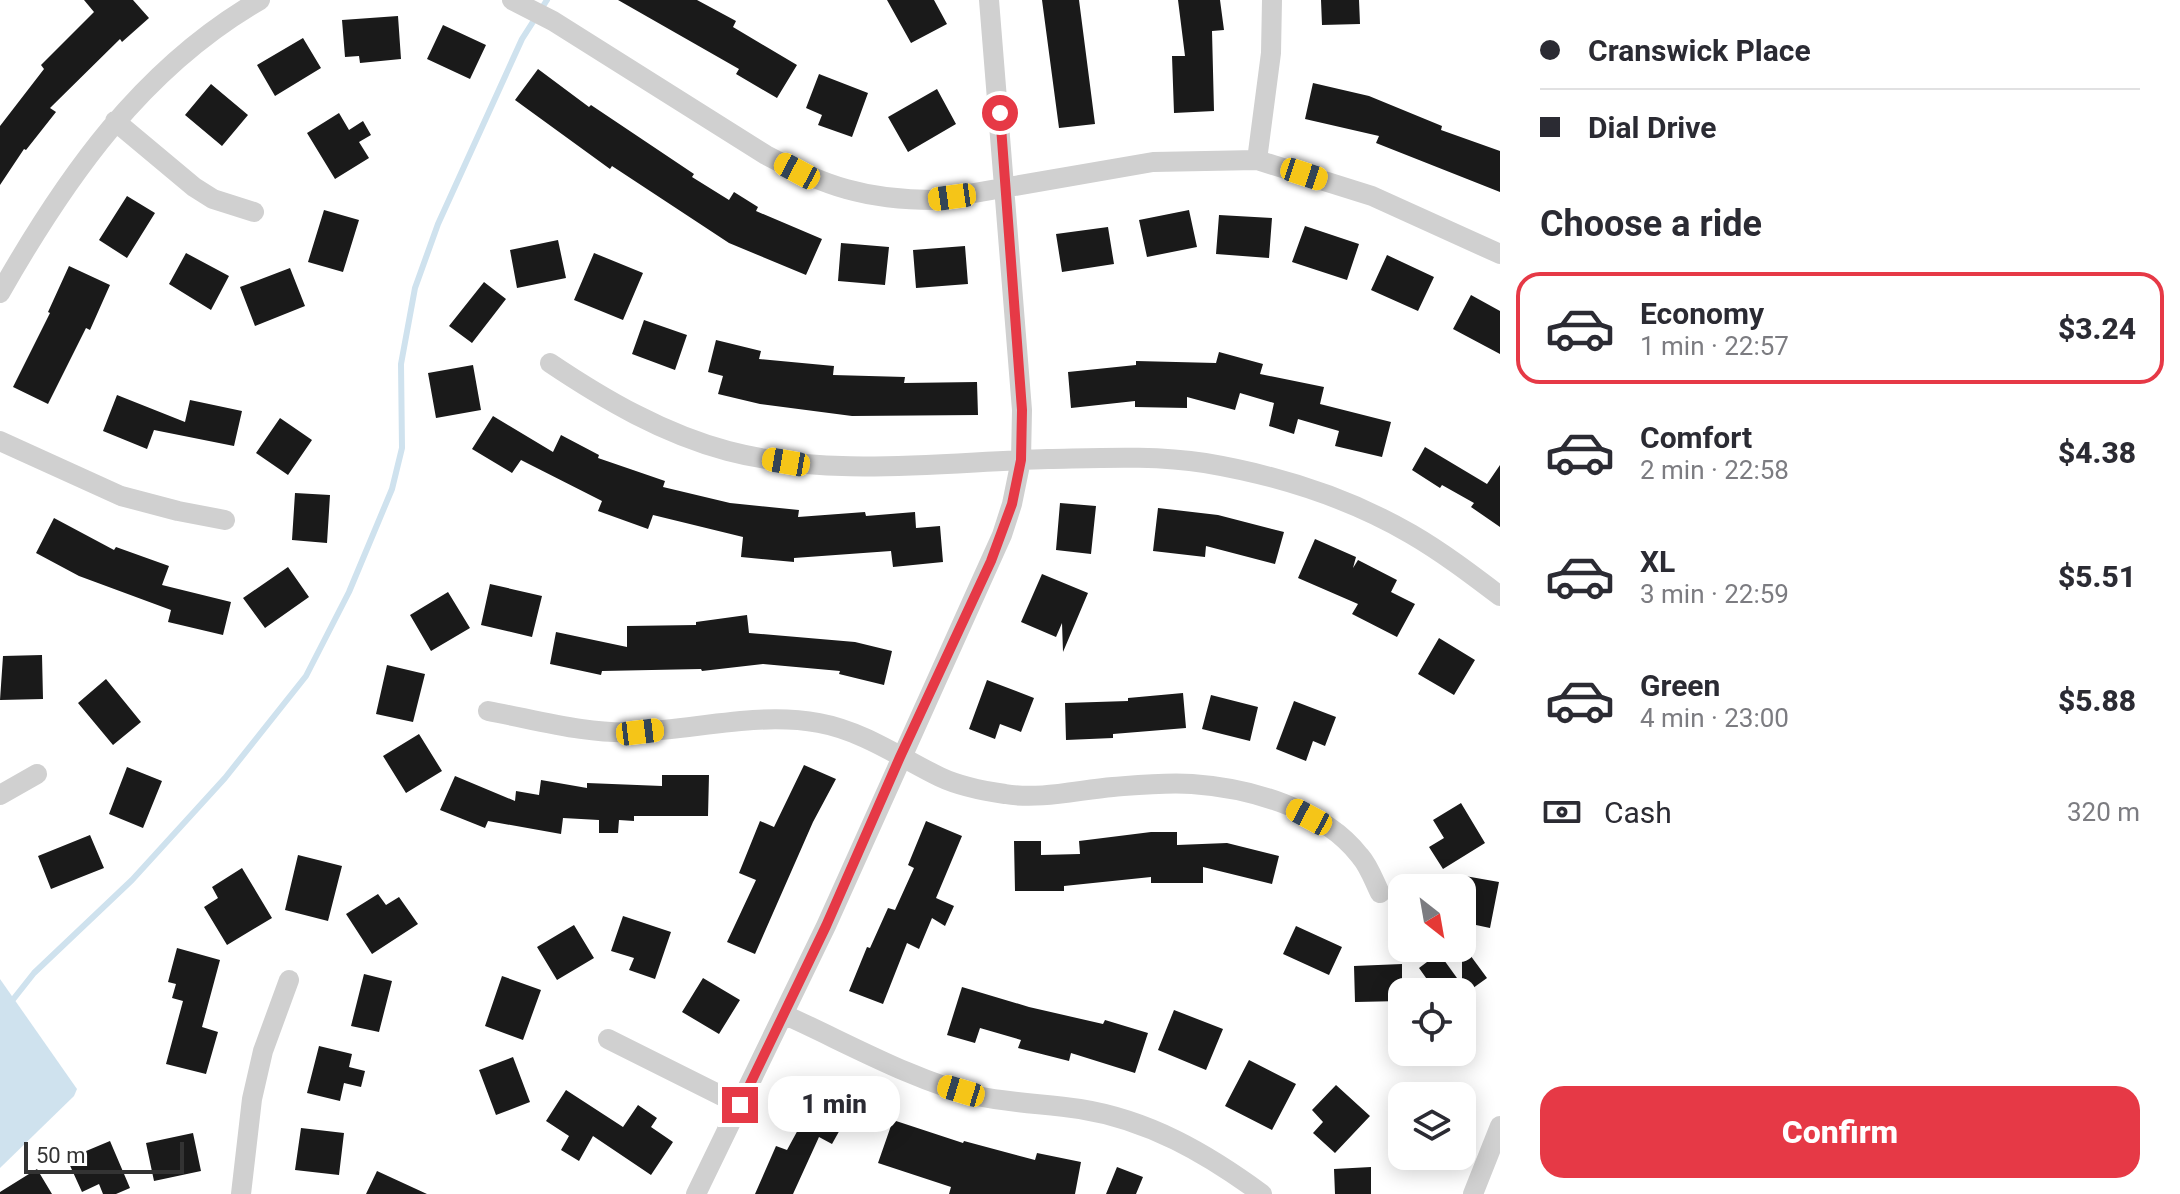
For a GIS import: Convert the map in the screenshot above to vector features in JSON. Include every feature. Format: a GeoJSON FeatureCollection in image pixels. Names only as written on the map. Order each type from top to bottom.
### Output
{"type":"FeatureCollection","features":[{"type":"Feature","properties":{"kind":"street"},"geometry":{"type":"LineString","coordinates":[[0,293],[47,212],[115,121],[179,56],[208,33],[260,0]]}},
{"type":"Feature","properties":{"kind":"street"},"geometry":{"type":"LineString","coordinates":[[512,0],[553,21],[766,155],[826,184],[852,192],[902,200],[934,200],[1153,162],[1257,160],[1372,196],[1500,254]]}},
{"type":"Feature","properties":{"kind":"street"},"geometry":{"type":"LineString","coordinates":[[696,1194],[785,1015],[1002,535],[1012,504],[1021,460],[1022,410],[989,0]]}},
{"type":"Feature","properties":{"kind":"street"},"geometry":{"type":"LineString","coordinates":[[1257,160],[1271,53],[1272,0]]}},
{"type":"Feature","properties":{"kind":"street"},"geometry":{"type":"LineString","coordinates":[[115,121],[194,187],[213,199],[254,212]]}},
{"type":"Feature","properties":{"kind":"street"},"geometry":{"type":"LineString","coordinates":[[550,363],[659,426],[727,451],[754,457],[786,462],[867,466],[1131,458],[1189,462],[1275,478],[1347,503],[1399,527],[1437,550],[1500,596]]}},
{"type":"Feature","properties":{"kind":"street"},"geometry":{"type":"LineString","coordinates":[[0,441],[121,496],[225,520]]}},
{"type":"Feature","properties":{"kind":"street"},"geometry":{"type":"LineString","coordinates":[[488,711],[612,733],[791,720],[842,729],[944,779],[1007,795],[1189,783],[1261,797],[1291,808],[1346,839],[1363,858],[1380,893]]}},
{"type":"Feature","properties":{"kind":"street"},"geometry":{"type":"LineString","coordinates":[[0,795],[37,774]]}},
{"type":"Feature","properties":{"kind":"street"},"geometry":{"type":"LineString","coordinates":[[241,1194],[252,1099],[263,1051],[289,980]]}},
{"type":"Feature","properties":{"kind":"street"},"geometry":{"type":"LineString","coordinates":[[785,1015],[945,1086],[1005,1101],[1103,1113],[1153,1129],[1208,1157],[1262,1194]]}},
{"type":"Feature","properties":{"kind":"street"},"geometry":{"type":"LineString","coordinates":[[608,1039],[740,1105]]}},
{"type":"Feature","properties":{"kind":"street"},"geometry":{"type":"LineString","coordinates":[[1473,1194],[1500,1126]]}},
{"type":"Feature","properties":{"kind":"water"},"geometry":{"type":"Polygon","coordinates":[[[0,979],[77,1089],[74,1096],[0,1168],[0,979]]]}},
{"type":"Feature","properties":{"kind":"building"},"geometry":{"type":"Polygon","coordinates":[[[84,0],[133,0],[149,18],[122,42],[120,39],[50,108],[56,112],[24,149],[0,185],[0,126],[44,69],[41,65],[94,12],[84,0]]]}},
{"type":"Feature","properties":{"kind":"building"},"geometry":{"type":"Polygon","coordinates":[[[618,0],[697,0],[736,21],[733,27],[797,65],[777,98],[736,74],[739,69],[618,0]]]}},
{"type":"Feature","properties":{"kind":"building"},"geometry":{"type":"Polygon","coordinates":[[[887,0],[934,0],[947,24],[911,43],[887,0]]]}},
{"type":"Feature","properties":{"kind":"building"},"geometry":{"type":"Polygon","coordinates":[[[1042,0],[1079,0],[1095,124],[1059,128],[1042,0]]]}},
{"type":"Feature","properties":{"kind":"building"},"geometry":{"type":"Polygon","coordinates":[[[1178,0],[1220,0],[1224,30],[1212,31],[1214,111],[1174,113],[1172,56],[1185,56],[1178,0]]]}},
{"type":"Feature","properties":{"kind":"building"},"geometry":{"type":"Polygon","coordinates":[[[1321,0],[1359,0],[1360,24],[1322,25],[1321,0]]]}},
{"type":"Feature","properties":{"kind":"building"},"geometry":{"type":"Polygon","coordinates":[[[398,16],[401,59],[360,63],[359,56],[345,57],[342,20],[398,16]]]}},
{"type":"Feature","properties":{"kind":"building"},"geometry":{"type":"Polygon","coordinates":[[[443,25],[486,45],[470,79],[427,59],[443,25]]]}},
{"type":"Feature","properties":{"kind":"building"},"geometry":{"type":"Polygon","coordinates":[[[303,38],[321,68],[275,96],[257,65],[303,38]]]}},
{"type":"Feature","properties":{"kind":"building"},"geometry":{"type":"Polygon","coordinates":[[[538,69],[589,107],[591,105],[729,200],[734,192],[758,207],[756,211],[822,239],[806,275],[729,243],[612,166],[610,169],[515,100],[538,69]]]}},
{"type":"Feature","properties":{"kind":"building"},"geometry":{"type":"Polygon","coordinates":[[[819,74],[868,93],[852,137],[818,125],[822,115],[806,108],[819,74]]]}},
{"type":"Feature","properties":{"kind":"building"},"geometry":{"type":"Polygon","coordinates":[[[1313,83],[1369,96],[1442,126],[1441,130],[1500,151],[1500,192],[1376,143],[1379,136],[1305,119],[1313,83]]]}},
{"type":"Feature","properties":{"kind":"building"},"geometry":{"type":"Polygon","coordinates":[[[211,84],[248,115],[222,146],[185,115],[211,84]]]}},
{"type":"Feature","properties":{"kind":"building"},"geometry":{"type":"Polygon","coordinates":[[[937,89],[956,124],[908,152],[888,117],[937,89]]]}},
{"type":"Feature","properties":{"kind":"building"},"geometry":{"type":"Polygon","coordinates":[[[339,113],[349,130],[363,121],[371,135],[359,142],[369,158],[335,179],[307,133],[339,113]]]}},
{"type":"Feature","properties":{"kind":"building"},"geometry":{"type":"Polygon","coordinates":[[[127,196],[155,213],[127,258],[99,240],[127,196]]]}},
{"type":"Feature","properties":{"kind":"building"},"geometry":{"type":"Polygon","coordinates":[[[324,210],[359,220],[343,272],[308,262],[324,210]]]}},
{"type":"Feature","properties":{"kind":"building"},"geometry":{"type":"Polygon","coordinates":[[[1189,210],[1197,247],[1147,257],[1139,220],[1189,210]]]}},
{"type":"Feature","properties":{"kind":"building"},"geometry":{"type":"Polygon","coordinates":[[[1219,215],[1272,218],[1269,258],[1216,254],[1219,215]]]}},
{"type":"Feature","properties":{"kind":"building"},"geometry":{"type":"Polygon","coordinates":[[[1305,226],[1359,244],[1347,280],[1292,262],[1305,226]]]}},
{"type":"Feature","properties":{"kind":"building"},"geometry":{"type":"Polygon","coordinates":[[[1108,227],[1114,264],[1062,272],[1056,234],[1108,227]]]}},
{"type":"Feature","properties":{"kind":"building"},"geometry":{"type":"Polygon","coordinates":[[[558,240],[566,278],[517,288],[510,250],[558,240]]]}},
{"type":"Feature","properties":{"kind":"building"},"geometry":{"type":"Polygon","coordinates":[[[841,243],[889,247],[885,285],[838,281],[841,243]]]}},
{"type":"Feature","properties":{"kind":"building"},"geometry":{"type":"Polygon","coordinates":[[[965,246],[968,284],[916,288],[913,250],[965,246]]]}},
{"type":"Feature","properties":{"kind":"building"},"geometry":{"type":"Polygon","coordinates":[[[186,253],[229,276],[211,310],[169,284],[186,253]]]}},
{"type":"Feature","properties":{"kind":"building"},"geometry":{"type":"Polygon","coordinates":[[[594,253],[643,273],[623,320],[574,300],[594,253]]]}},
{"type":"Feature","properties":{"kind":"building"},"geometry":{"type":"Polygon","coordinates":[[[1387,255],[1434,277],[1418,311],[1371,290],[1387,255]]]}},
{"type":"Feature","properties":{"kind":"building"},"geometry":{"type":"Polygon","coordinates":[[[69,266],[110,285],[90,330],[86,328],[48,404],[13,387],[50,313],[69,266]]]}},
{"type":"Feature","properties":{"kind":"building"},"geometry":{"type":"Polygon","coordinates":[[[290,268],[305,306],[255,326],[240,287],[290,268]]]}},
{"type":"Feature","properties":{"kind":"building"},"geometry":{"type":"Polygon","coordinates":[[[484,282],[506,299],[472,343],[449,326],[484,282]]]}},
{"type":"Feature","properties":{"kind":"building"},"geometry":{"type":"Polygon","coordinates":[[[1471,295],[1500,311],[1500,354],[1453,329],[1471,295]]]}},
{"type":"Feature","properties":{"kind":"building"},"geometry":{"type":"Polygon","coordinates":[[[644,320],[687,335],[675,370],[632,354],[644,320]]]}},
{"type":"Feature","properties":{"kind":"building"},"geometry":{"type":"Polygon","coordinates":[[[716,340],[761,351],[759,359],[834,366],[833,375],[905,377],[904,383],[977,382],[978,415],[852,416],[760,404],[718,394],[723,376],[708,372],[716,340]]]}},
{"type":"Feature","properties":{"kind":"building"},"geometry":{"type":"Polygon","coordinates":[[[1219,352],[1263,364],[1260,374],[1324,387],[1320,404],[1391,422],[1382,457],[1335,446],[1339,431],[1298,419],[1294,434],[1269,426],[1274,403],[1240,393],[1235,410],[1187,397],[1187,408],[1135,407],[1135,401],[1071,408],[1068,372],[1136,365],[1136,361],[1216,363],[1219,352]]]}},
{"type":"Feature","properties":{"kind":"building"},"geometry":{"type":"Polygon","coordinates":[[[473,365],[481,410],[436,418],[428,373],[473,365]]]}},
{"type":"Feature","properties":{"kind":"building"},"geometry":{"type":"Polygon","coordinates":[[[117,395],[185,422],[190,400],[242,411],[234,446],[154,430],[147,449],[103,431],[117,395]]]}},
{"type":"Feature","properties":{"kind":"building"},"geometry":{"type":"Polygon","coordinates":[[[493,416],[553,452],[561,435],[599,455],[598,458],[665,481],[663,487],[730,503],[799,510],[798,517],[915,512],[916,528],[940,526],[943,562],[893,567],[891,551],[794,558],[794,562],[741,557],[743,537],[653,515],[648,529],[598,511],[602,501],[521,460],[512,473],[472,449],[493,416]]]}},
{"type":"Feature","properties":{"kind":"building"},"geometry":{"type":"Polygon","coordinates":[[[280,418],[312,440],[288,475],[256,453],[280,418]]]}},
{"type":"Feature","properties":{"kind":"building"},"geometry":{"type":"Polygon","coordinates":[[[1425,447],[1487,484],[1500,465],[1500,527],[1471,507],[1474,503],[1442,485],[1440,488],[1412,470],[1425,447]]]}},
{"type":"Feature","properties":{"kind":"building"},"geometry":{"type":"Polygon","coordinates":[[[295,493],[330,495],[327,543],[292,540],[295,493]]]}},
{"type":"Feature","properties":{"kind":"building"},"geometry":{"type":"Polygon","coordinates":[[[1060,503],[1096,506],[1091,554],[1056,550],[1060,503]]]}},
{"type":"Feature","properties":{"kind":"building"},"geometry":{"type":"Polygon","coordinates":[[[1158,508],[1218,515],[1284,532],[1275,564],[1206,546],[1205,557],[1153,551],[1158,508]]]}},
{"type":"Feature","properties":{"kind":"building"},"geometry":{"type":"Polygon","coordinates":[[[54,518],[114,550],[116,547],[169,566],[162,585],[231,602],[223,635],[168,622],[171,610],[79,576],[36,553],[54,518]]]}},
{"type":"Feature","properties":{"kind":"building"},"geometry":{"type":"Polygon","coordinates":[[[1315,539],[1356,557],[1353,568],[1358,560],[1397,580],[1391,592],[1415,604],[1397,637],[1352,614],[1358,604],[1298,578],[1315,539]]]}},
{"type":"Feature","properties":{"kind":"building"},"geometry":{"type":"Polygon","coordinates":[[[288,567],[309,597],[265,628],[243,598],[288,567]]]}},
{"type":"Feature","properties":{"kind":"building"},"geometry":{"type":"Polygon","coordinates":[[[1042,574],[1088,593],[1063,652],[1062,623],[1056,637],[1021,622],[1042,574]]]}},
{"type":"Feature","properties":{"kind":"building"},"geometry":{"type":"Polygon","coordinates":[[[490,584],[542,596],[532,637],[481,625],[490,584]]]}},
{"type":"Feature","properties":{"kind":"building"},"geometry":{"type":"Polygon","coordinates":[[[448,592],[470,628],[431,651],[410,615],[448,592]]]}},
{"type":"Feature","properties":{"kind":"building"},"geometry":{"type":"Polygon","coordinates":[[[747,615],[749,633],[855,642],[892,651],[884,685],[839,674],[840,671],[763,664],[702,671],[602,671],[601,675],[550,664],[556,632],[627,647],[627,626],[696,625],[696,622],[747,615]]]}},
{"type":"Feature","properties":{"kind":"building"},"geometry":{"type":"Polygon","coordinates":[[[1439,638],[1475,660],[1454,695],[1418,674],[1439,638]]]}},
{"type":"Feature","properties":{"kind":"building"},"geometry":{"type":"Polygon","coordinates":[[[42,655],[43,699],[0,700],[3,656],[42,655]]]}},
{"type":"Feature","properties":{"kind":"building"},"geometry":{"type":"Polygon","coordinates":[[[387,665],[425,674],[413,722],[376,714],[387,665]]]}},
{"type":"Feature","properties":{"kind":"building"},"geometry":{"type":"Polygon","coordinates":[[[106,679],[141,722],[113,745],[78,703],[106,679]]]}},
{"type":"Feature","properties":{"kind":"building"},"geometry":{"type":"Polygon","coordinates":[[[987,680],[1034,698],[1021,732],[1000,724],[995,739],[969,729],[987,680]]]}},
{"type":"Feature","properties":{"kind":"building"},"geometry":{"type":"Polygon","coordinates":[[[1183,693],[1186,728],[1113,734],[1113,738],[1066,740],[1065,703],[1128,701],[1128,698],[1183,693]]]}},
{"type":"Feature","properties":{"kind":"building"},"geometry":{"type":"Polygon","coordinates":[[[1211,695],[1258,707],[1250,741],[1202,729],[1211,695]]]}},
{"type":"Feature","properties":{"kind":"building"},"geometry":{"type":"Polygon","coordinates":[[[1294,701],[1336,717],[1325,746],[1313,741],[1306,761],[1276,749],[1294,701]]]}},
{"type":"Feature","properties":{"kind":"building"},"geometry":{"type":"Polygon","coordinates":[[[419,734],[442,771],[406,793],[383,756],[419,734]]]}},
{"type":"Feature","properties":{"kind":"building"},"geometry":{"type":"Polygon","coordinates":[[[804,765],[836,779],[813,822],[755,954],[727,942],[756,880],[739,873],[760,821],[774,827],[804,765]]]}},
{"type":"Feature","properties":{"kind":"building"},"geometry":{"type":"Polygon","coordinates":[[[127,767],[162,781],[143,828],[109,814],[127,767]]]}},
{"type":"Feature","properties":{"kind":"building"},"geometry":{"type":"Polygon","coordinates":[[[662,775],[709,775],[708,816],[634,816],[634,821],[619,820],[618,833],[599,833],[599,820],[563,818],[561,834],[488,821],[485,828],[440,810],[455,776],[515,801],[516,791],[539,795],[541,780],[587,788],[587,783],[662,786],[662,775]]]}},
{"type":"Feature","properties":{"kind":"building"},"geometry":{"type":"Polygon","coordinates":[[[1461,803],[1485,843],[1443,869],[1429,847],[1444,838],[1433,820],[1461,803]]]}},
{"type":"Feature","properties":{"kind":"building"},"geometry":{"type":"Polygon","coordinates":[[[926,821],[962,836],[936,898],[954,906],[945,926],[932,918],[919,949],[907,943],[883,1004],[849,991],[867,947],[870,948],[888,908],[895,910],[914,868],[908,865],[926,821]]]}},
{"type":"Feature","properties":{"kind":"building"},"geometry":{"type":"Polygon","coordinates":[[[1177,832],[1177,845],[1227,843],[1279,856],[1272,884],[1203,867],[1203,883],[1151,883],[1151,877],[1064,886],[1064,891],[1015,891],[1014,841],[1041,841],[1041,855],[1080,854],[1079,841],[1177,832]]]}},
{"type":"Feature","properties":{"kind":"building"},"geometry":{"type":"Polygon","coordinates":[[[90,835],[104,868],[51,889],[38,856],[90,835]]]}},
{"type":"Feature","properties":{"kind":"building"},"geometry":{"type":"Polygon","coordinates":[[[298,855],[342,866],[328,921],[285,910],[298,855]]]}},
{"type":"Feature","properties":{"kind":"building"},"geometry":{"type":"Polygon","coordinates":[[[242,868],[272,918],[227,945],[204,907],[218,898],[212,887],[242,868]]]}},
{"type":"Feature","properties":{"kind":"building"},"geometry":{"type":"Polygon","coordinates":[[[1476,878],[1499,882],[1490,928],[1476,925],[1476,878]]]}},
{"type":"Feature","properties":{"kind":"building"},"geometry":{"type":"Polygon","coordinates":[[[378,894],[386,905],[399,897],[418,924],[372,954],[346,914],[378,894]]]}},
{"type":"Feature","properties":{"kind":"building"},"geometry":{"type":"Polygon","coordinates":[[[623,916],[671,932],[655,979],[629,970],[634,958],[611,951],[623,916]]]}},
{"type":"Feature","properties":{"kind":"building"},"geometry":{"type":"Polygon","coordinates":[[[574,925],[594,958],[557,980],[537,947],[574,925]]]}},
{"type":"Feature","properties":{"kind":"building"},"geometry":{"type":"Polygon","coordinates":[[[1296,926],[1342,947],[1329,975],[1283,954],[1296,926]]]}},
{"type":"Feature","properties":{"kind":"building"},"geometry":{"type":"Polygon","coordinates":[[[177,948],[220,960],[202,1027],[218,1032],[206,1074],[166,1064],[183,1001],[172,998],[176,984],[168,982],[177,948]]]}},
{"type":"Feature","properties":{"kind":"building"},"geometry":{"type":"Polygon","coordinates":[[[1427,962],[1445,962],[1457,978],[1426,978],[1419,968],[1427,962]]]}},
{"type":"Feature","properties":{"kind":"building"},"geometry":{"type":"Polygon","coordinates":[[[1462,962],[1475,962],[1487,978],[1476,986],[1476,978],[1462,978],[1462,962]]]}},
{"type":"Feature","properties":{"kind":"building"},"geometry":{"type":"Polygon","coordinates":[[[1402,964],[1402,978],[1388,978],[1388,1001],[1355,1002],[1354,966],[1402,964]]]}},
{"type":"Feature","properties":{"kind":"building"},"geometry":{"type":"Polygon","coordinates":[[[364,974],[392,981],[379,1032],[351,1026],[364,974]]]}},
{"type":"Feature","properties":{"kind":"building"},"geometry":{"type":"Polygon","coordinates":[[[502,976],[541,990],[523,1040],[485,1026],[502,976]]]}},
{"type":"Feature","properties":{"kind":"building"},"geometry":{"type":"Polygon","coordinates":[[[703,978],[740,1000],[719,1034],[682,1012],[703,978]]]}},
{"type":"Feature","properties":{"kind":"building"},"geometry":{"type":"Polygon","coordinates":[[[962,987],[1029,1007],[1103,1024],[1105,1020],[1148,1033],[1135,1073],[1071,1053],[1069,1061],[1018,1048],[1021,1040],[980,1028],[975,1043],[947,1035],[962,987]]]}},
{"type":"Feature","properties":{"kind":"building"},"geometry":{"type":"Polygon","coordinates":[[[1174,1010],[1223,1029],[1206,1070],[1158,1050],[1174,1010]]]}},
{"type":"Feature","properties":{"kind":"building"},"geometry":{"type":"Polygon","coordinates":[[[319,1046],[352,1054],[349,1067],[365,1071],[361,1087],[344,1083],[340,1101],[307,1093],[319,1046]]]}},
{"type":"Feature","properties":{"kind":"building"},"geometry":{"type":"Polygon","coordinates":[[[513,1057],[530,1102],[496,1115],[479,1070],[513,1057]]]}},
{"type":"Feature","properties":{"kind":"building"},"geometry":{"type":"Polygon","coordinates":[[[1249,1060],[1296,1084],[1272,1130],[1225,1106],[1249,1060]]]}},
{"type":"Feature","properties":{"kind":"building"},"geometry":{"type":"Polygon","coordinates":[[[810,1076],[856,1101],[832,1144],[819,1137],[793,1194],[755,1194],[776,1146],[787,1150],[812,1104],[799,1096],[810,1076]]]}},
{"type":"Feature","properties":{"kind":"building"},"geometry":{"type":"Polygon","coordinates":[[[1336,1085],[1370,1116],[1335,1153],[1313,1133],[1323,1122],[1312,1110],[1336,1085]]]}},
{"type":"Feature","properties":{"kind":"building"},"geometry":{"type":"Polygon","coordinates":[[[566,1090],[623,1127],[638,1105],[657,1118],[651,1127],[673,1142],[651,1175],[593,1136],[579,1161],[561,1150],[569,1136],[546,1121],[566,1090]]]}},
{"type":"Feature","properties":{"kind":"building"},"geometry":{"type":"Polygon","coordinates":[[[893,1120],[963,1143],[1035,1160],[1037,1153],[1081,1162],[1075,1194],[949,1194],[951,1187],[878,1163],[893,1120]]]}},
{"type":"Feature","properties":{"kind":"building"},"geometry":{"type":"Polygon","coordinates":[[[301,1128],[344,1133],[339,1175],[295,1170],[301,1128]]]}},
{"type":"Feature","properties":{"kind":"building"},"geometry":{"type":"Polygon","coordinates":[[[193,1133],[201,1171],[154,1181],[146,1143],[193,1133]]]}},
{"type":"Feature","properties":{"kind":"building"},"geometry":{"type":"Polygon","coordinates":[[[110,1141],[130,1188],[116,1194],[103,1194],[99,1184],[82,1192],[67,1159],[110,1141]]]}},
{"type":"Feature","properties":{"kind":"building"},"geometry":{"type":"Polygon","coordinates":[[[1117,1167],[1143,1177],[1136,1194],[1106,1194],[1117,1167]]]}},
{"type":"Feature","properties":{"kind":"building"},"geometry":{"type":"Polygon","coordinates":[[[1371,1167],[1371,1194],[1335,1194],[1334,1169],[1371,1167]]]}},
{"type":"Feature","properties":{"kind":"building"},"geometry":{"type":"Polygon","coordinates":[[[37,1169],[52,1194],[0,1194],[0,1192],[37,1169]]]}},
{"type":"Feature","properties":{"kind":"building"},"geometry":{"type":"Polygon","coordinates":[[[377,1171],[427,1194],[366,1194],[377,1171]]]}},
{"type":"Feature","properties":{"kind":"waterway"},"geometry":{"type":"LineString","coordinates":[[0,1016],[34,973],[132,880],[225,778],[306,676],[349,592],[392,489],[402,448],[401,364],[415,288],[438,224],[522,39],[547,0]]}},
{"type":"Feature","properties":{"kind":"route"},"geometry":{"type":"LineString","coordinates":[[740,1105],[826,926],[991,561],[1012,504],[1021,460],[1022,410],[1000,113]]}}]}
